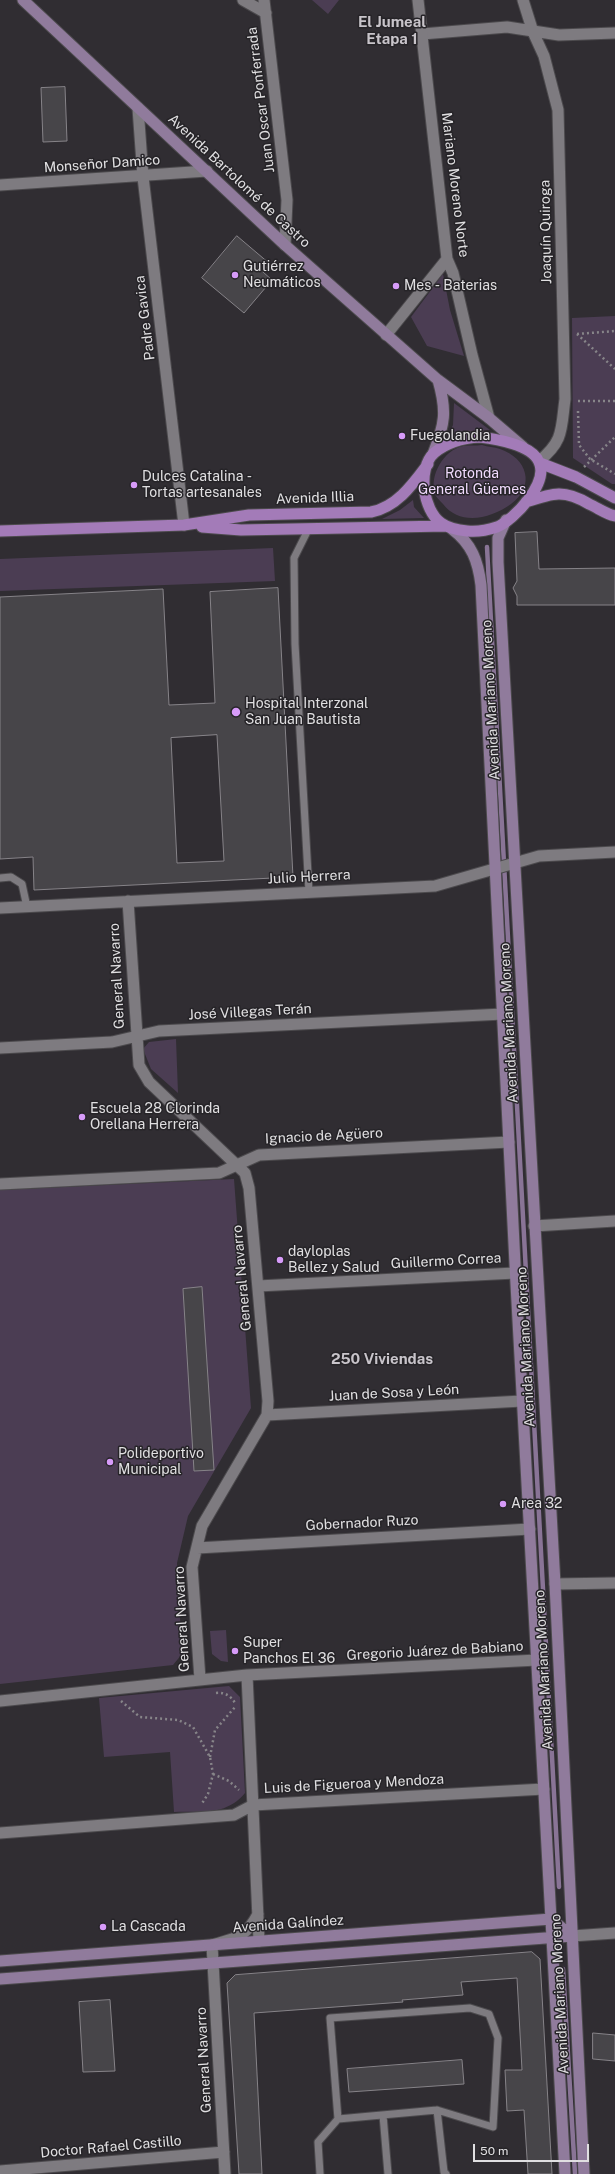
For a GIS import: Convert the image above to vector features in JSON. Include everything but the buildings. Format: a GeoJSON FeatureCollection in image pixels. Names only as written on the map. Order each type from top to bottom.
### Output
{"type":"FeatureCollection","features":[{"type":"Feature","properties":{"kind":"main road","name":"Avenida Bartolomé de Castro"},"geometry":{"type":"LineString","coordinates":[[26,1],[284,245],[438,380],[489,418],[523,448]]}},
{"type":"Feature","properties":{"kind":"main road"},"geometry":{"type":"LineString","coordinates":[[438,380],[444,401],[444,420],[424,480],[426,494],[436,518],[449,527],[469,531],[486,530],[498,526],[526,502],[536,489],[540,479],[539,462]]}},
{"type":"Feature","properties":{"kind":"main road"},"geometry":{"type":"LineString","coordinates":[[431,459],[456,441],[480,437],[500,440],[523,448],[539,462],[576,477],[612,495]]}},
{"type":"Feature","properties":{"kind":"main road","name":"Avenida Illia"},"geometry":{"type":"LineString","coordinates":[[0,531],[184,525],[249,515],[379,510],[387,506],[407,490],[431,459]]}},
{"type":"Feature","properties":{"kind":"main road"},"geometry":{"type":"LineString","coordinates":[[526,502],[554,493],[564,493],[574,495],[615,516]]}},
{"type":"Feature","properties":{"kind":"main road","name":"Avenida Mariano Moreno"},"geometry":{"type":"LineString","coordinates":[[506,520],[498,538],[498,562],[555,1584],[584,2174]]}},
{"type":"Feature","properties":{"kind":"main road","name":"Avenida Illia"},"geometry":{"type":"LineString","coordinates":[[184,525],[241,530],[449,527]]}},
{"type":"Feature","properties":{"kind":"main road","name":"Avenida Mariano Moreno"},"geometry":{"type":"LineString","coordinates":[[449,527],[467,542],[472,550],[479,572],[503,1014],[515,1272],[565,2174]]}},
{"type":"Feature","properties":{"kind":"main road"},"geometry":{"type":"LineString","coordinates":[[551,1919],[572,1936]]}},
{"type":"Feature","properties":{"kind":"main road","name":"Avenida Galíndez"},"geometry":{"type":"LineString","coordinates":[[0,1961],[551,1919]]}},
{"type":"Feature","properties":{"kind":"main road"},"geometry":{"type":"LineString","coordinates":[[0,1979],[572,1936]]}},
{"type":"Feature","properties":{"kind":"street"},"geometry":{"type":"LineString","coordinates":[[243,0],[266,13]]}},
{"type":"Feature","properties":{"kind":"street","name":"Juan Oscar Ponferrada"},"geometry":{"type":"LineString","coordinates":[[264,0],[287,200],[284,245]]}},
{"type":"Feature","properties":{"kind":"street","name":"Mariano Moreno Norte"},"geometry":{"type":"LineString","coordinates":[[418,0],[447,259],[453,273],[472,355],[489,418]]}},
{"type":"Feature","properties":{"kind":"street","name":"Joaquín Quiroga"},"geometry":{"type":"LineString","coordinates":[[523,0],[533,32],[546,62],[558,110],[565,399],[561,433],[553,449],[539,462]]}},
{"type":"Feature","properties":{"kind":"street"},"geometry":{"type":"LineString","coordinates":[[422,34],[507,28],[559,35],[615,33]]}},
{"type":"Feature","properties":{"kind":"street","name":"Padre Gavica"},"geometry":{"type":"LineString","coordinates":[[138,108],[143,177],[184,525]]}},
{"type":"Feature","properties":{"kind":"street","name":"Monseñor Damico"},"geometry":{"type":"LineString","coordinates":[[0,185],[143,177],[207,171]]}},
{"type":"Feature","properties":{"kind":"street"},"geometry":{"type":"LineString","coordinates":[[386,335],[447,259]]}},
{"type":"Feature","properties":{"kind":"street","name":"Julio Herrera"},"geometry":{"type":"LineString","coordinates":[[0,908],[435,886],[495,870],[539,856],[615,852]]}},
{"type":"Feature","properties":{"kind":"street","name":"General Navarro"},"geometry":{"type":"LineString","coordinates":[[128,901],[139,1065],[149,1082],[245,1173],[249,1188],[268,1401],[267,1415],[202,1526],[192,1566],[200,1679]]}},
{"type":"Feature","properties":{"kind":"street","name":"José Villegas Terán"},"geometry":{"type":"LineString","coordinates":[[0,1048],[112,1042],[159,1031],[503,1014]]}},
{"type":"Feature","properties":{"kind":"street","name":"Ignacio de Agüero"},"geometry":{"type":"LineString","coordinates":[[0,1184],[219,1173],[259,1155],[509,1142]]}},
{"type":"Feature","properties":{"kind":"street"},"geometry":{"type":"LineString","coordinates":[[534,1226],[615,1221]]}},
{"type":"Feature","properties":{"kind":"street","name":"Guillermo Correa"},"geometry":{"type":"LineString","coordinates":[[258,1286],[515,1272]]}},
{"type":"Feature","properties":{"kind":"street","name":"Juan de Sosa y León"},"geometry":{"type":"LineString","coordinates":[[267,1415],[522,1401]]}},
{"type":"Feature","properties":{"kind":"street","name":"Gobernador Ruzo"},"geometry":{"type":"LineString","coordinates":[[197,1548],[530,1529]]}},
{"type":"Feature","properties":{"kind":"street"},"geometry":{"type":"LineString","coordinates":[[555,1584],[615,1583]]}},
{"type":"Feature","properties":{"kind":"street","name":"Gregorio Juárez de Babiano"},"geometry":{"type":"LineString","coordinates":[[0,1701],[247,1675],[537,1660]]}},
{"type":"Feature","properties":{"kind":"street"},"geometry":{"type":"LineString","coordinates":[[247,1675],[259,1942]]}},
{"type":"Feature","properties":{"kind":"street","name":"Luis de Figueroa y Mendoza"},"geometry":{"type":"LineString","coordinates":[[0,1833],[234,1815],[254,1805],[544,1789]]}},
{"type":"Feature","properties":{"kind":"street"},"geometry":{"type":"LineString","coordinates":[[212,1945],[238,1937],[250,1929],[258,1914]]}},
{"type":"Feature","properties":{"kind":"street"},"geometry":{"type":"LineString","coordinates":[[572,1936],[615,1933]]}},
{"type":"Feature","properties":{"kind":"street","name":"General Navarro"},"geometry":{"type":"LineString","coordinates":[[212,1945],[225,2174]]}},
{"type":"Feature","properties":{"kind":"street","name":"Doctor Rafael Castillo"},"geometry":{"type":"LineString","coordinates":[[0,2171],[224,2152]]}},
{"type":"Feature","properties":{"kind":"lane"},"geometry":{"type":"LineString","coordinates":[[308,892],[295,644],[294,558],[309,528]]}},
{"type":"Feature","properties":{"kind":"lane"},"geometry":{"type":"LineString","coordinates":[[0,878],[11,877],[22,884],[27,906]]}},
{"type":"Feature","properties":{"kind":"lane"},"geometry":{"type":"LineString","coordinates":[[320,2174],[318,2142],[338,2119],[437,2110],[493,2127],[498,2038],[489,2014],[470,2008],[330,2018],[338,2119]]}},
{"type":"Feature","properties":{"kind":"lane"},"geometry":{"type":"LineString","coordinates":[[437,2110],[444,2172],[446,2174]]}},
{"type":"Feature","properties":{"kind":"lane"},"geometry":{"type":"LineString","coordinates":[[384,2115],[388,2174]]}},
{"type":"Feature","properties":{"kind":"path"},"geometry":{"type":"LineString","coordinates":[[577,333],[615,331]]}},
{"type":"Feature","properties":{"kind":"path"},"geometry":{"type":"LineString","coordinates":[[577,333],[577,340]]}},
{"type":"Feature","properties":{"kind":"path"},"geometry":{"type":"LineString","coordinates":[[577,333],[615,369]]}},
{"type":"Feature","properties":{"kind":"path"},"geometry":{"type":"LineString","coordinates":[[578,393],[579,445],[590,459],[615,474]]}},
{"type":"Feature","properties":{"kind":"path"},"geometry":{"type":"LineString","coordinates":[[565,399],[578,401],[615,401]]}},
{"type":"Feature","properties":{"kind":"path"},"geometry":{"type":"LineString","coordinates":[[576,477],[590,459],[615,437]]}},
{"type":"Feature","properties":{"kind":"path"},"geometry":{"type":"LineString","coordinates":[[107,1689],[140,1717],[178,1720],[193,1727],[210,1757],[213,1774],[208,1794],[200,1807],[208,1806]]}},
{"type":"Feature","properties":{"kind":"path"},"geometry":{"type":"LineString","coordinates":[[213,1693],[221,1693],[231,1697],[237,1705],[237,1712]]}},
{"type":"Feature","properties":{"kind":"path"},"geometry":{"type":"LineString","coordinates":[[120,1701],[128,1701]]}},
{"type":"Feature","properties":{"kind":"path"},"geometry":{"type":"LineString","coordinates":[[210,1757],[215,1730],[237,1705]]}},
{"type":"Feature","properties":{"kind":"path"},"geometry":{"type":"LineString","coordinates":[[213,1774],[229,1781],[240,1790]]}},
{"type":"Feature","properties":{"kind":"path"},"geometry":{"type":"LineString","coordinates":[[237,1795],[240,1790],[240,1784]]}},
{"type":"Feature","properties":{"kind":"green space"},"geometry":{"type":"Polygon","coordinates":[[[312,0],[339,0],[328,14],[312,0]]]}},
{"type":"Feature","properties":{"kind":"green space"},"geometry":{"type":"Polygon","coordinates":[[[443,274],[450,310],[464,356],[427,346],[411,317],[443,274]]]}},
{"type":"Feature","properties":{"kind":"green space"},"geometry":{"type":"Polygon","coordinates":[[[615,316],[615,484],[612,484],[573,458],[572,318],[615,316]]]}},
{"type":"Feature","properties":{"kind":"green space"},"geometry":{"type":"Polygon","coordinates":[[[454,403],[490,430],[460,432],[447,437],[453,425],[454,403]]]}},
{"type":"Feature","properties":{"kind":"green space","name":"Rotonda General Güemes"},"geometry":{"type":"Polygon","coordinates":[[[482,445],[500,449],[517,459],[525,473],[526,481],[524,489],[519,497],[503,509],[485,516],[466,518],[450,511],[439,500],[434,487],[434,479],[436,472],[444,458],[456,448],[482,445]]]}},
{"type":"Feature","properties":{"kind":"green space"},"geometry":{"type":"Polygon","coordinates":[[[413,500],[414,507],[424,518],[382,519],[400,510],[413,500]]]}},
{"type":"Feature","properties":{"kind":"green space"},"geometry":{"type":"Polygon","coordinates":[[[273,548],[275,581],[0,591],[0,559],[273,548]]]}},
{"type":"Feature","properties":{"kind":"green space"},"geometry":{"type":"Polygon","coordinates":[[[176,1039],[178,1093],[151,1069],[143,1049],[149,1042],[176,1039]]]}},
{"type":"Feature","properties":{"kind":"green space","name":"Polideportivo Municipal"},"geometry":{"type":"Polygon","coordinates":[[[234,1179],[251,1408],[188,1516],[177,1563],[182,1654],[173,1665],[0,1684],[0,1190],[234,1179]]]}},
{"type":"Feature","properties":{"kind":"green space"},"geometry":{"type":"Polygon","coordinates":[[[226,1630],[228,1662],[221,1661],[212,1654],[210,1631],[226,1630]]]}},
{"type":"Feature","properties":{"kind":"green space"},"geometry":{"type":"Polygon","coordinates":[[[229,1686],[240,1697],[245,1793],[230,1806],[204,1812],[174,1812],[170,1752],[104,1757],[99,1698],[229,1686]]]}},
{"type":"Feature","properties":{"kind":"waterway"},"geometry":{"type":"LineString","coordinates":[[487,547],[559,1887]]}},
{"type":"Feature","properties":{"kind":"waterway"},"geometry":{"type":"LineString","coordinates":[[563,1969],[575,2174]]}},
{"type":"Feature","properties":{"kind":"place","name":"Gutiérrez Neumáticos"},"geometry":{"type":"Point","coordinates":[235,275]}},
{"type":"Feature","properties":{"kind":"place","name":"Mes - Baterias"},"geometry":{"type":"Point","coordinates":[396,286]}},
{"type":"Feature","properties":{"kind":"place","name":"Fuegolandia"},"geometry":{"type":"Point","coordinates":[402,436]}},
{"type":"Feature","properties":{"kind":"place","name":"Dulces Catalina - Tortas artesanales"},"geometry":{"type":"Point","coordinates":[134,485]}},
{"type":"Feature","properties":{"kind":"place","name":"Hospital Interzonal San Juan Bautista"},"geometry":{"type":"Point","coordinates":[236,712]}},
{"type":"Feature","properties":{"kind":"place","name":"Escuela 28 Clorinda Orellana Herrera"},"geometry":{"type":"Point","coordinates":[82,1117]}},
{"type":"Feature","properties":{"kind":"place","name":"dayloplas Bellez y Salud"},"geometry":{"type":"Point","coordinates":[280,1260]}},
{"type":"Feature","properties":{"kind":"place","name":"Polideportivo Municipal"},"geometry":{"type":"Point","coordinates":[110,1462]}},
{"type":"Feature","properties":{"kind":"place","name":"Area 32"},"geometry":{"type":"Point","coordinates":[503,1504]}},
{"type":"Feature","properties":{"kind":"place","name":"Super Panchos El 36"},"geometry":{"type":"Point","coordinates":[235,1651]}},
{"type":"Feature","properties":{"kind":"place","name":"La Cascada"},"geometry":{"type":"Point","coordinates":[103,1927]}},
{"type":"Feature","properties":{"kind":"district","name":"El Jumeal Etapa 1"},"geometry":{"type":"Point","coordinates":[392,30]}},
{"type":"Feature","properties":{"kind":"district","name":"250 Viviendas"},"geometry":{"type":"Point","coordinates":[382,1359]}}]}
